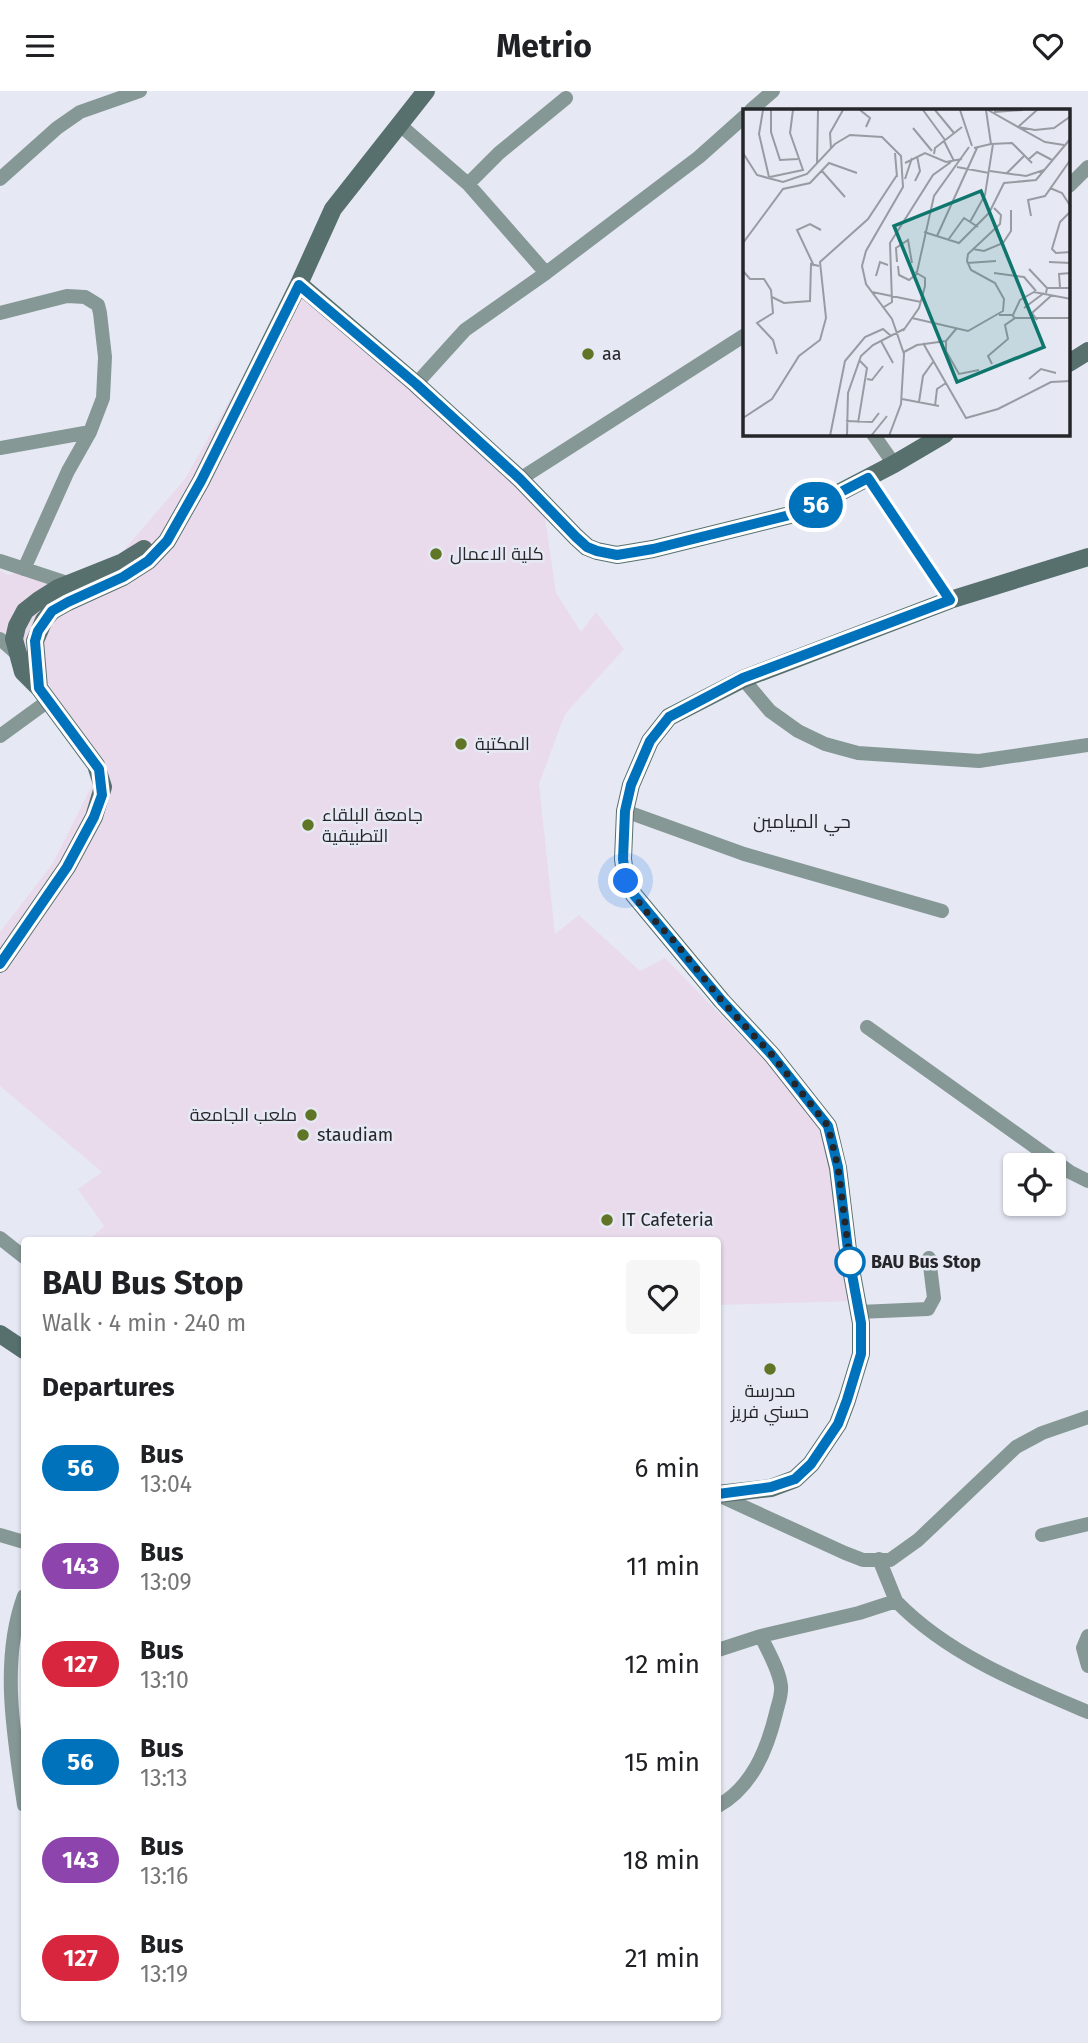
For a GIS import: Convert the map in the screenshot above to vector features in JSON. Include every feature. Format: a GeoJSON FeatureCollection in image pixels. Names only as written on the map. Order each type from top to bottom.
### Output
{"type":"FeatureCollection","features":[{"type":"Feature","properties":{"kind":"street"},"geometry":{"type":"LineString","coordinates":[[0,179],[57,128],[80,112],[141,91]]}},
{"type":"Feature","properties":{"kind":"street"},"geometry":{"type":"LineString","coordinates":[[44,695],[35,641],[44,620],[52,611],[123,577],[148,561],[167,541],[201,481],[299,285],[333,209],[426,91]]}},
{"type":"Feature","properties":{"kind":"street"},"geometry":{"type":"LineString","coordinates":[[752,109],[773,91]]}},
{"type":"Feature","properties":{"kind":"street"},"geometry":{"type":"LineString","coordinates":[[468,184],[499,153],[566,98]]}},
{"type":"Feature","properties":{"kind":"street"},"geometry":{"type":"LineString","coordinates":[[416,384],[465,330],[546,273],[698,157],[743,118]]}},
{"type":"Feature","properties":{"kind":"street"},"geometry":{"type":"LineString","coordinates":[[400,125],[468,184],[546,273]]}},
{"type":"Feature","properties":{"kind":"street"},"geometry":{"type":"LineString","coordinates":[[1070,185],[1088,167]]}},
{"type":"Feature","properties":{"kind":"street"},"geometry":{"type":"LineString","coordinates":[[299,285],[416,384],[520,479],[587,547],[617,555],[653,549],[802,512],[942,436]]}},
{"type":"Feature","properties":{"kind":"street"},"geometry":{"type":"LineString","coordinates":[[0,313],[72,296],[85,297],[97,305],[100,313],[105,357],[103,398],[90,432],[68,471],[24,569]]}},
{"type":"Feature","properties":{"kind":"street"},"geometry":{"type":"LineString","coordinates":[[520,479],[743,336]]}},
{"type":"Feature","properties":{"kind":"street"},"geometry":{"type":"LineString","coordinates":[[1076,362],[1088,351]]}},
{"type":"Feature","properties":{"kind":"street"},"geometry":{"type":"LineString","coordinates":[[0,448],[90,432]]}},
{"type":"Feature","properties":{"kind":"street"},"geometry":{"type":"LineString","coordinates":[[874,436],[894,464]]}},
{"type":"Feature","properties":{"kind":"street"},"geometry":{"type":"LineString","coordinates":[[868,478],[950,600]]}},
{"type":"Feature","properties":{"kind":"street"},"geometry":{"type":"LineString","coordinates":[[0,964],[67,867],[94,817],[102,795],[99,769],[44,695],[23,672],[14,639],[17,626],[25,611],[39,600],[123,562],[174,526]]}},
{"type":"Feature","properties":{"kind":"street"},"geometry":{"type":"LineString","coordinates":[[721,1495],[771,1487],[795,1479],[811,1464],[838,1424],[856,1374],[862,1337],[859,1312],[849,1258],[838,1167],[828,1126],[772,1055],[722,1001],[634,895],[626,881],[623,859],[625,811],[631,785],[650,741],[661,725],[678,711],[743,678],[950,600],[1088,557]]}},
{"type":"Feature","properties":{"kind":"street"},"geometry":{"type":"LineString","coordinates":[[0,561],[70,584]]}},
{"type":"Feature","properties":{"kind":"street"},"geometry":{"type":"LineString","coordinates":[[0,639],[16,653]]}},
{"type":"Feature","properties":{"kind":"street"},"geometry":{"type":"LineString","coordinates":[[743,678],[770,711],[798,731],[825,744],[858,753],[979,761],[1088,745]]}},
{"type":"Feature","properties":{"kind":"street"},"geometry":{"type":"LineString","coordinates":[[0,736],[44,695]]}},
{"type":"Feature","properties":{"kind":"street"},"geometry":{"type":"LineString","coordinates":[[625,811],[744,854],[942,911]]}},
{"type":"Feature","properties":{"kind":"street"},"geometry":{"type":"LineString","coordinates":[[867,1027],[1070,1172],[1088,1181]]}},
{"type":"Feature","properties":{"kind":"street"},"geometry":{"type":"LineString","coordinates":[[0,1238],[21,1255]]}},
{"type":"Feature","properties":{"kind":"street"},"geometry":{"type":"LineString","coordinates":[[859,1312],[925,1310],[930,1307],[934,1298],[929,1258]]}},
{"type":"Feature","properties":{"kind":"street"},"geometry":{"type":"LineString","coordinates":[[0,1335],[21,1348]]}},
{"type":"Feature","properties":{"kind":"street"},"geometry":{"type":"LineString","coordinates":[[721,1496],[863,1560],[890,1560],[918,1540],[1016,1447],[1042,1433],[1088,1417]]}},
{"type":"Feature","properties":{"kind":"street"},"geometry":{"type":"LineString","coordinates":[[1042,1535],[1088,1524]]}},
{"type":"Feature","properties":{"kind":"street"},"geometry":{"type":"LineString","coordinates":[[0,1535],[21,1541]]}},
{"type":"Feature","properties":{"kind":"street"},"geometry":{"type":"LineString","coordinates":[[879,1559],[895,1601],[923,1626],[985,1664],[1088,1712]]}},
{"type":"Feature","properties":{"kind":"street"},"geometry":{"type":"LineString","coordinates":[[721,1649],[895,1601]]}},
{"type":"Feature","properties":{"kind":"street"},"geometry":{"type":"LineString","coordinates":[[21,1606],[13,1631],[10,1654],[21,1780]]}},
{"type":"Feature","properties":{"kind":"street"},"geometry":{"type":"LineString","coordinates":[[721,1804],[739,1790],[753,1772],[772,1730],[781,1684],[761,1636]]}},
{"type":"Feature","properties":{"kind":"street"},"geometry":{"type":"LineString","coordinates":[[1088,1636],[1083,1653],[1088,1666]]}},
{"type":"Feature","properties":{"kind":"shaded area","name":"جامعة البلقاء التطبيقية"},"geometry":{"type":"Polygon","coordinates":[[[292,290],[385,359],[544,511],[556,593],[581,632],[596,612],[624,649],[565,714],[539,784],[555,934],[579,915],[640,971],[665,958],[827,1124],[858,1301],[721,1305],[721,1237],[92,1237],[104,1226],[78,1189],[102,1172],[0,1086],[0,932],[53,863],[91,787],[96,759],[67,710],[52,709],[40,686],[0,647],[0,570],[8,575],[24,571],[67,582],[111,565],[185,479],[292,290]]]}},
{"type":"Feature","properties":{"kind":"bus line","name":"56"},"geometry":{"type":"LineString","coordinates":[[0,964],[67,867],[94,817],[103,787],[99,769],[39,688],[35,653],[38,631],[52,611],[123,577],[148,561],[167,541],[201,481],[299,285],[416,384],[520,479],[576,537],[587,547],[597,551],[617,555],[653,549],[802,512],[868,478],[950,600],[743,678],[678,711],[661,725],[650,741],[631,785],[625,811],[623,859],[626,881],[634,895],[722,1001],[772,1055],[828,1126],[838,1167],[849,1258],[861,1323],[861,1354],[847,1400],[838,1424],[811,1464],[795,1479],[771,1487],[721,1494]]}},
{"type":"Feature","properties":{"kind":"place","name":"aa"},"geometry":{"type":"Point","coordinates":[588,354]}},
{"type":"Feature","properties":{"kind":"place","name":"كلية الاعمال"},"geometry":{"type":"Point","coordinates":[436,554]}},
{"type":"Feature","properties":{"kind":"place","name":"المكتبة"},"geometry":{"type":"Point","coordinates":[461,744]}},
{"type":"Feature","properties":{"kind":"place","name":"جامعة البلقاء التطبيقية"},"geometry":{"type":"Point","coordinates":[308,825]}},
{"type":"Feature","properties":{"kind":"place","name":"ملعب الجامعة"},"geometry":{"type":"Point","coordinates":[311,1115]}},
{"type":"Feature","properties":{"kind":"place","name":"staudiam"},"geometry":{"type":"Point","coordinates":[303,1135]}},
{"type":"Feature","properties":{"kind":"place","name":"IT Cafeteria"},"geometry":{"type":"Point","coordinates":[607,1220]}},
{"type":"Feature","properties":{"kind":"place","name":"BAU Bus Stop"},"geometry":{"type":"Point","coordinates":[850,1262]}},
{"type":"Feature","properties":{"kind":"place","name":"مدرسة حسني فريز"},"geometry":{"type":"Point","coordinates":[770,1369]}},
{"type":"Feature","properties":{"kind":"district","name":"حي الميامين"},"geometry":{"type":"Point","coordinates":[802,821]}},
{"type":"Feature","properties":{"kind":"route"},"geometry":{"type":"LineString","coordinates":[[626,881],[642,907],[772,1055],[828,1126],[838,1167],[850,1262]]}}]}
